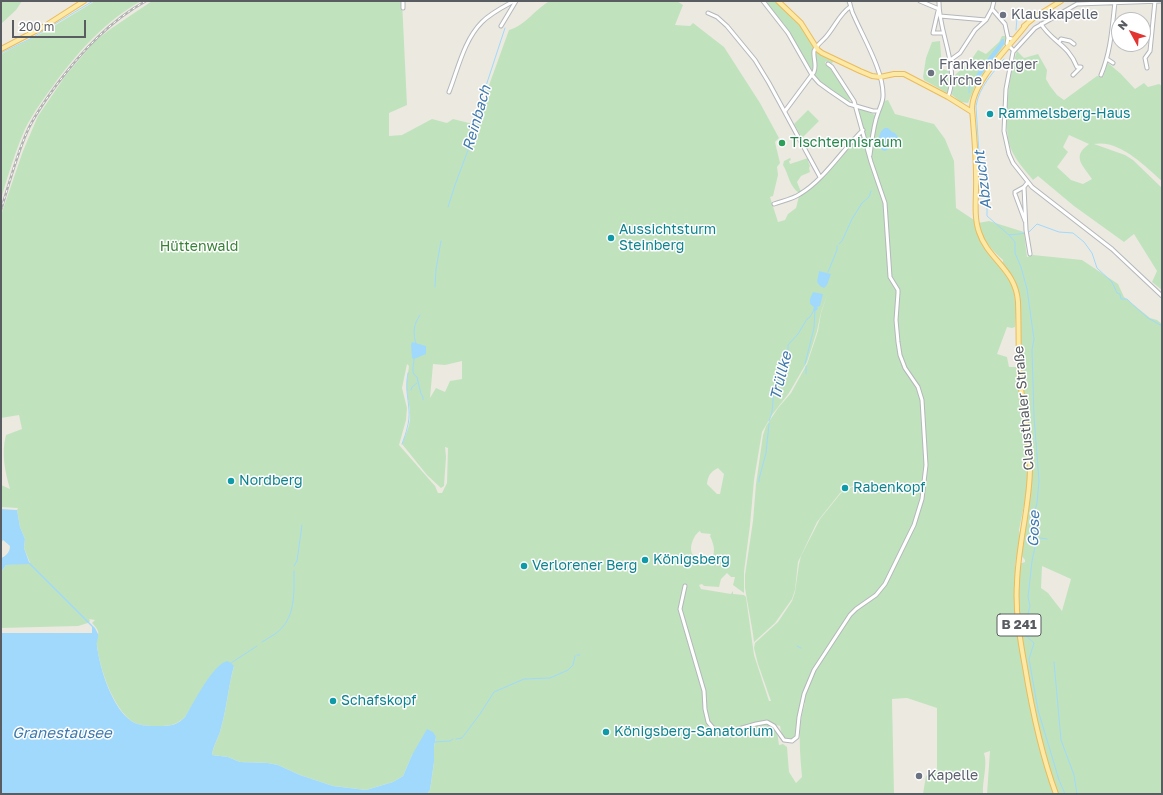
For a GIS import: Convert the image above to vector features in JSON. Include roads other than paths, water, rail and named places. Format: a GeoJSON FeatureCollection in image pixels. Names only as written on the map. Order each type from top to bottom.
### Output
{"type":"FeatureCollection","features":[{"type":"Feature","properties":{"kind":"main road"},"geometry":{"type":"LineString","coordinates":[[1,49],[45,26],[84,1]]}},
{"type":"Feature","properties":{"kind":"main road"},"geometry":{"type":"LineString","coordinates":[[778,1],[800,23],[818,50],[860,72],[880,77],[904,74],[972,110]]}},
{"type":"Feature","properties":{"kind":"main road","name":"Clausthaler Straße"},"geometry":{"type":"LineString","coordinates":[[1007,46],[1010,38],[1035,17],[1061,1]]}},
{"type":"Feature","properties":{"kind":"main road","name":"Clausthaler Straße"},"geometry":{"type":"LineString","coordinates":[[1026,25],[1007,46],[978,86],[973,100],[972,110],[976,169],[976,213],[978,230],[986,246],[1012,279],[1017,293],[1020,373],[1029,439],[1030,466],[1028,498],[1017,575],[1018,614],[1023,655],[1034,716],[1042,749],[1056,794]]}},
{"type":"Feature","properties":{"kind":"main road"},"geometry":{"type":"LineString","coordinates":[[964,106],[973,100]]}},
{"type":"Feature","properties":{"kind":"street"},"geometry":{"type":"LineString","coordinates":[[403,1],[403,8]]}},
{"type":"Feature","properties":{"kind":"street"},"geometry":{"type":"LineString","coordinates":[[501,26],[516,1]]}},
{"type":"Feature","properties":{"kind":"street"},"geometry":{"type":"LineString","coordinates":[[449,92],[463,54],[476,30],[483,21],[491,15],[516,1]]}},
{"type":"Feature","properties":{"kind":"street"},"geometry":{"type":"LineString","coordinates":[[763,1],[788,33],[812,75],[830,91],[849,104],[878,111]]}},
{"type":"Feature","properties":{"kind":"street"},"geometry":{"type":"LineString","coordinates":[[920,1],[939,9]]}},
{"type":"Feature","properties":{"kind":"street"},"geometry":{"type":"LineString","coordinates":[[939,1],[943,33],[952,72],[948,97]]}},
{"type":"Feature","properties":{"kind":"street"},"geometry":{"type":"LineString","coordinates":[[949,61],[960,53],[975,30],[986,20],[992,9],[994,1]]}},
{"type":"Feature","properties":{"kind":"street"},"geometry":{"type":"LineString","coordinates":[[1147,68],[1146,58],[1150,51],[1155,1]]}},
{"type":"Feature","properties":{"kind":"street"},"geometry":{"type":"LineString","coordinates":[[1162,1],[1076,4],[1035,28],[1014,51],[1006,89],[1005,139],[1013,163],[1028,182],[1112,249],[1162,296]]}},
{"type":"Feature","properties":{"kind":"street"},"geometry":{"type":"LineString","coordinates":[[851,2],[850,7],[880,77],[883,94],[882,105],[878,111],[874,130],[870,157]]}},
{"type":"Feature","properties":{"kind":"street"},"geometry":{"type":"LineString","coordinates":[[1101,75],[1110,46],[1115,2]]}},
{"type":"Feature","properties":{"kind":"street"},"geometry":{"type":"LineString","coordinates":[[785,111],[816,70],[814,51],[850,7]]}},
{"type":"Feature","properties":{"kind":"street"},"geometry":{"type":"LineString","coordinates":[[939,9],[933,33],[943,33]]}},
{"type":"Feature","properties":{"kind":"street"},"geometry":{"type":"LineString","coordinates":[[992,9],[1005,24],[1010,38]]}},
{"type":"Feature","properties":{"kind":"street"},"geometry":{"type":"LineString","coordinates":[[708,13],[727,26],[748,51],[765,76],[820,177]]}},
{"type":"Feature","properties":{"kind":"street"},"geometry":{"type":"LineString","coordinates":[[940,16],[986,20]]}},
{"type":"Feature","properties":{"kind":"street"},"geometry":{"type":"LineString","coordinates":[[1041,24],[1044,29],[1073,56],[1077,67],[1081,67],[1073,75]]}},
{"type":"Feature","properties":{"kind":"street"},"geometry":{"type":"LineString","coordinates":[[1059,42],[1061,39],[1074,44]]}},
{"type":"Feature","properties":{"kind":"street"},"geometry":{"type":"LineString","coordinates":[[1007,46],[1014,51]]}},
{"type":"Feature","properties":{"kind":"street"},"geometry":{"type":"LineString","coordinates":[[1107,59],[1113,63]]}},
{"type":"Feature","properties":{"kind":"street"},"geometry":{"type":"LineString","coordinates":[[685,586],[680,609],[704,692],[705,709],[708,722],[714,729],[723,732],[767,722],[774,726],[784,740],[789,741],[796,738],[804,694],[814,670],[850,615],[881,590],[914,525],[922,500],[926,465],[922,400],[918,387],[905,368],[900,355],[896,320],[898,290],[890,277],[885,204],[854,101],[832,66],[828,64]]}},
{"type":"Feature","properties":{"kind":"street"},"geometry":{"type":"LineString","coordinates":[[774,204],[799,195],[820,177],[862,130]]}},
{"type":"Feature","properties":{"kind":"street"},"geometry":{"type":"LineString","coordinates":[[1026,225],[1015,193],[1024,187],[1028,182]]}},
{"type":"Feature","properties":{"kind":"street"},"geometry":{"type":"LineString","coordinates":[[1024,187],[1026,230],[1030,254]]}},
{"type":"Feature","properties":{"kind":"water"},"geometry":{"type":"Polygon","coordinates":[[[1002,39],[1004,39],[1004,44],[978,79],[975,77],[1002,39]]]}},
{"type":"Feature","properties":{"kind":"water"},"geometry":{"type":"Polygon","coordinates":[[[885,128],[888,128],[898,137],[893,146],[885,151],[882,150],[878,144],[880,133],[885,128]]]}},
{"type":"Feature","properties":{"kind":"water"},"geometry":{"type":"Polygon","coordinates":[[[819,271],[831,274],[827,285],[824,288],[817,282],[819,271]]]}},
{"type":"Feature","properties":{"kind":"water"},"geometry":{"type":"Polygon","coordinates":[[[813,292],[823,294],[820,306],[817,307],[818,309],[815,311],[813,310],[814,307],[810,304],[810,299],[813,292]]]}},
{"type":"Feature","properties":{"kind":"water"},"geometry":{"type":"Polygon","coordinates":[[[412,342],[426,346],[426,354],[414,359],[412,358],[412,342]]]}},
{"type":"Feature","properties":{"kind":"water","name":"Granestausee"},"geometry":{"type":"Polygon","coordinates":[[[1,509],[17,510],[20,527],[25,539],[24,548],[29,562],[95,628],[98,634],[97,644],[101,666],[108,688],[119,708],[133,722],[137,724],[154,726],[167,726],[178,723],[185,717],[198,694],[216,669],[227,661],[234,666],[223,720],[212,755],[228,757],[240,762],[268,763],[278,765],[300,775],[333,786],[366,790],[393,782],[403,776],[412,755],[427,729],[433,732],[436,737],[430,790],[427,794],[1,794],[1,633],[92,633],[92,627],[29,564],[6,565],[1,572],[1,558],[7,554],[10,546],[3,540],[1,543],[1,509]]]}},
{"type":"Feature","properties":{"kind":"waterway"},"geometry":{"type":"LineString","coordinates":[[1,53],[30,39],[93,1]]}},
{"type":"Feature","properties":{"kind":"waterway","name":"Abzucht"},"geometry":{"type":"LineString","coordinates":[[1016,30],[1017,18]]}},
{"type":"Feature","properties":{"kind":"waterway","name":"Reinbach"},"geometry":{"type":"LineString","coordinates":[[448,207],[471,142],[482,98],[505,28]]}},
{"type":"Feature","properties":{"kind":"waterway","name":"Gose"},"geometry":{"type":"LineString","coordinates":[[1004,59],[983,86],[976,106],[979,153],[987,187],[987,216],[1009,235],[1028,233],[1037,224],[1059,232],[1073,233],[1084,242],[1092,253],[1097,268],[1112,282],[1117,293],[1120,294],[1121,299],[1127,299],[1148,318],[1162,326]]}},
{"type":"Feature","properties":{"kind":"waterway"},"geometry":{"type":"LineString","coordinates":[[969,93],[969,88],[976,78]]}},
{"type":"Feature","properties":{"kind":"waterway","name":"Trüllke"},"geometry":{"type":"LineString","coordinates":[[839,244],[842,241],[852,219],[862,203],[869,197],[871,191]]}},
{"type":"Feature","properties":{"kind":"waterway","name":"Gose"},"geometry":{"type":"LineString","coordinates":[[1009,235],[1015,242],[1015,253],[1021,267],[1027,289],[1034,339],[1032,350],[1034,417],[1039,481],[1037,503],[1032,521],[1037,538],[1032,561],[1028,597],[1030,606],[1023,633],[1034,643],[1029,659],[1038,710],[1059,780],[1065,794]]}},
{"type":"Feature","properties":{"kind":"waterway","name":"Reinbach"},"geometry":{"type":"LineString","coordinates":[[435,287],[436,269],[441,241]]}},
{"type":"Feature","properties":{"kind":"waterway","name":"Trüllke"},"geometry":{"type":"LineString","coordinates":[[828,272],[837,250],[837,246]]}},
{"type":"Feature","properties":{"kind":"waterway","name":"Trüllke"},"geometry":{"type":"LineString","coordinates":[[769,421],[772,412],[775,389],[788,357],[788,345],[798,334],[814,310]]}},
{"type":"Feature","properties":{"kind":"waterway"},"geometry":{"type":"LineString","coordinates":[[805,364],[814,328],[815,310]]}},
{"type":"Feature","properties":{"kind":"waterway","name":"Reinbach"},"geometry":{"type":"LineString","coordinates":[[416,344],[414,329],[420,315]]}},
{"type":"Feature","properties":{"kind":"waterway","name":"Reinbach"},"geometry":{"type":"LineString","coordinates":[[414,359],[413,371],[417,377],[423,400]]}},
{"type":"Feature","properties":{"kind":"waterway"},"geometry":{"type":"LineString","coordinates":[[806,366],[806,374]]}},
{"type":"Feature","properties":{"kind":"waterway"},"geometry":{"type":"LineString","coordinates":[[402,444],[409,419],[407,388],[408,373]]}},
{"type":"Feature","properties":{"kind":"waterway"},"geometry":{"type":"LineString","coordinates":[[411,390],[417,383]]}},
{"type":"Feature","properties":{"kind":"waterway","name":"Trüllke"},"geometry":{"type":"LineString","coordinates":[[759,482],[766,453],[769,424]]}},
{"type":"Feature","properties":{"kind":"waterway"},"geometry":{"type":"LineString","coordinates":[[294,566],[297,561],[302,525]]}},
{"type":"Feature","properties":{"kind":"waterway"},"geometry":{"type":"LineString","coordinates":[[1040,538],[1047,539]]}},
{"type":"Feature","properties":{"kind":"waterway"},"geometry":{"type":"LineString","coordinates":[[262,642],[275,634],[287,621],[294,597],[294,571]]}},
{"type":"Feature","properties":{"kind":"waterway"},"geometry":{"type":"LineString","coordinates":[[231,663],[257,646]]}},
{"type":"Feature","properties":{"kind":"waterway"},"geometry":{"type":"LineString","coordinates":[[797,646],[801,648]]}},
{"type":"Feature","properties":{"kind":"waterway"},"geometry":{"type":"LineString","coordinates":[[456,739],[462,738],[494,692],[524,679],[550,678],[568,670],[573,665],[575,656]]}},
{"type":"Feature","properties":{"kind":"waterway"},"geometry":{"type":"LineString","coordinates":[[1054,662],[1061,740],[1074,775],[1077,794]]}},
{"type":"Feature","properties":{"kind":"waterway"},"geometry":{"type":"LineString","coordinates":[[435,742],[450,741],[453,739]]}},
{"type":"Feature","properties":{"kind":"railway"},"geometry":{"type":"LineString","coordinates":[[1,210],[23,141],[45,100],[67,71],[98,37],[109,27],[146,1]]}},
{"type":"Feature","properties":{"kind":"place","name":"Klauskapelle"},"geometry":{"type":"Point","coordinates":[1003,15]}},
{"type":"Feature","properties":{"kind":"place","name":"Frankenberger Kirche"},"geometry":{"type":"Point","coordinates":[931,73]}},
{"type":"Feature","properties":{"kind":"place","name":"Rammelsberg-Haus"},"geometry":{"type":"Point","coordinates":[990,114]}},
{"type":"Feature","properties":{"kind":"place","name":"Tischtennisraum"},"geometry":{"type":"Point","coordinates":[782,143]}},
{"type":"Feature","properties":{"kind":"place","name":"Aussichtsturm Steinberg"},"geometry":{"type":"Point","coordinates":[611,238]}},
{"type":"Feature","properties":{"kind":"place","name":"Nordberg"},"geometry":{"type":"Point","coordinates":[231,481]}},
{"type":"Feature","properties":{"kind":"place","name":"Rabenkopf"},"geometry":{"type":"Point","coordinates":[845,488]}},
{"type":"Feature","properties":{"kind":"place","name":"Königsberg"},"geometry":{"type":"Point","coordinates":[645,560]}},
{"type":"Feature","properties":{"kind":"place","name":"Verlorener Berg"},"geometry":{"type":"Point","coordinates":[524,566]}},
{"type":"Feature","properties":{"kind":"place","name":"Schafskopf"},"geometry":{"type":"Point","coordinates":[333,701]}},
{"type":"Feature","properties":{"kind":"place","name":"Königsberg-Sanatorium"},"geometry":{"type":"Point","coordinates":[606,732]}},
{"type":"Feature","properties":{"kind":"place","name":"Kapelle"},"geometry":{"type":"Point","coordinates":[919,776]}},
{"type":"Feature","properties":{"kind":"park label","name":"Hüttenwald"},"geometry":{"type":"Point","coordinates":[199,247]}}]}
